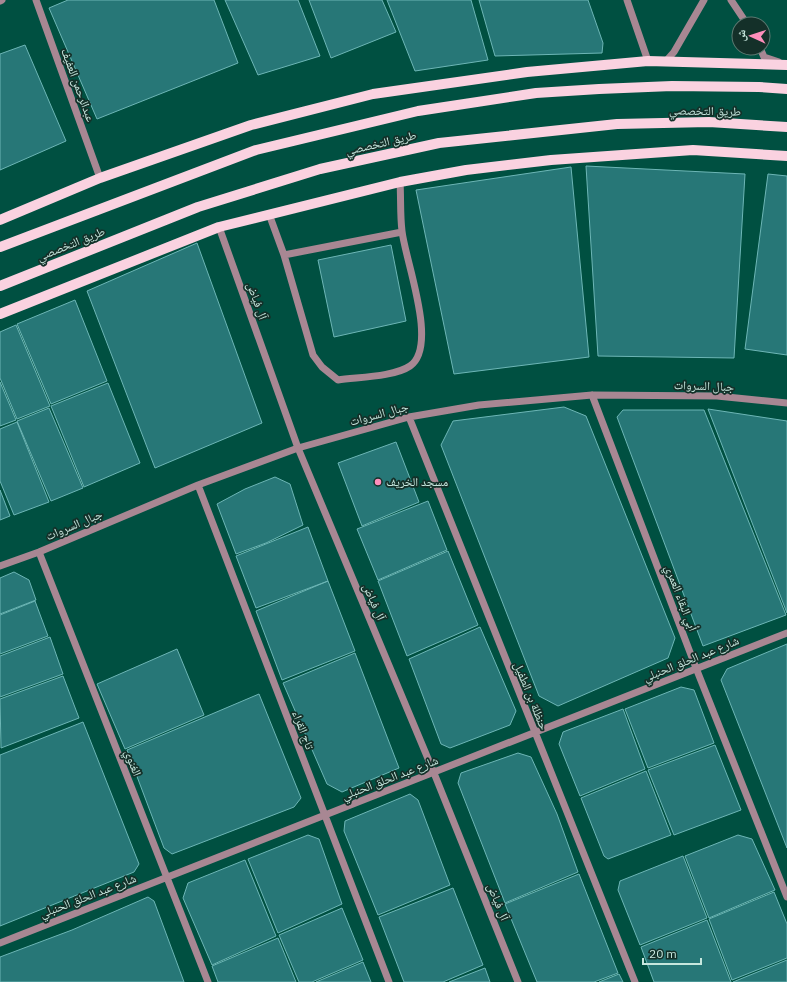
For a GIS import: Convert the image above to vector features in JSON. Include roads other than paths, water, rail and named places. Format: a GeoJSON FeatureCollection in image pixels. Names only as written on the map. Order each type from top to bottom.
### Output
{"type":"FeatureCollection","features":[{"type":"Feature","properties":{"kind":"main road"},"geometry":{"type":"LineString","coordinates":[[0,220],[100,178],[251,125],[372,94],[527,72],[648,61],[787,65]]}},
{"type":"Feature","properties":{"kind":"main road","name":"طريق التخصصي"},"geometry":{"type":"LineString","coordinates":[[0,246],[256,150],[418,111],[536,93],[599,89],[672,86],[759,87],[787,89]]}},
{"type":"Feature","properties":{"kind":"main road","name":"طريق التخصصي"},"geometry":{"type":"LineString","coordinates":[[0,286],[198,207],[320,169],[439,143],[617,124],[709,122],[787,127]]}},
{"type":"Feature","properties":{"kind":"main road"},"geometry":{"type":"LineString","coordinates":[[0,314],[219,227],[400,182],[466,170],[575,158],[693,150],[787,156]]}},
{"type":"Feature","properties":{"kind":"street","name":"عبدالرحمن العفيف"},"geometry":{"type":"LineString","coordinates":[[36,0],[100,178]]}},
{"type":"Feature","properties":{"kind":"street"},"geometry":{"type":"LineString","coordinates":[[627,0],[648,61]]}},
{"type":"Feature","properties":{"kind":"street"},"geometry":{"type":"LineString","coordinates":[[666,61],[674,52],[704,0]]}},
{"type":"Feature","properties":{"kind":"street"},"geometry":{"type":"LineString","coordinates":[[731,0],[742,16]]}},
{"type":"Feature","properties":{"kind":"street"},"geometry":{"type":"LineString","coordinates":[[764,56],[787,65]]}},
{"type":"Feature","properties":{"kind":"street"},"geometry":{"type":"LineString","coordinates":[[269,214],[284,255],[312,355],[322,367],[338,380],[394,373],[410,366],[418,357],[422,326],[415,280],[402,232],[400,182]]}},
{"type":"Feature","properties":{"kind":"street","name":"آل فياض"},"geometry":{"type":"LineString","coordinates":[[219,227],[298,448],[434,773],[518,982]]}},
{"type":"Feature","properties":{"kind":"street"},"geometry":{"type":"LineString","coordinates":[[284,255],[402,232]]}},
{"type":"Feature","properties":{"kind":"street","name":"جبال السروات"},"geometry":{"type":"LineString","coordinates":[[0,566],[39,552],[198,485],[298,448],[409,417],[480,405],[592,395],[717,396],[787,403]]}},
{"type":"Feature","properties":{"kind":"street","name":"أبي البقاء العمري"},"geometry":{"type":"LineString","coordinates":[[592,395],[696,668],[787,897]]}},
{"type":"Feature","properties":{"kind":"street","name":"حنظلة بن الطفيل"},"geometry":{"type":"LineString","coordinates":[[409,417],[534,733],[635,982]]}},
{"type":"Feature","properties":{"kind":"street","name":"تاج القراء"},"geometry":{"type":"LineString","coordinates":[[198,485],[389,982]]}},
{"type":"Feature","properties":{"kind":"street","name":"الغنوي"},"geometry":{"type":"LineString","coordinates":[[39,552],[208,982]]}},
{"type":"Feature","properties":{"kind":"street","name":"شارع عبد الحلق الحنبلي"},"geometry":{"type":"LineString","coordinates":[[0,943],[434,773],[787,632]]}},
{"type":"Feature","properties":{"kind":"place","name":"مسجد الخريف"},"geometry":{"type":"Point","coordinates":[378,482]}}]}
